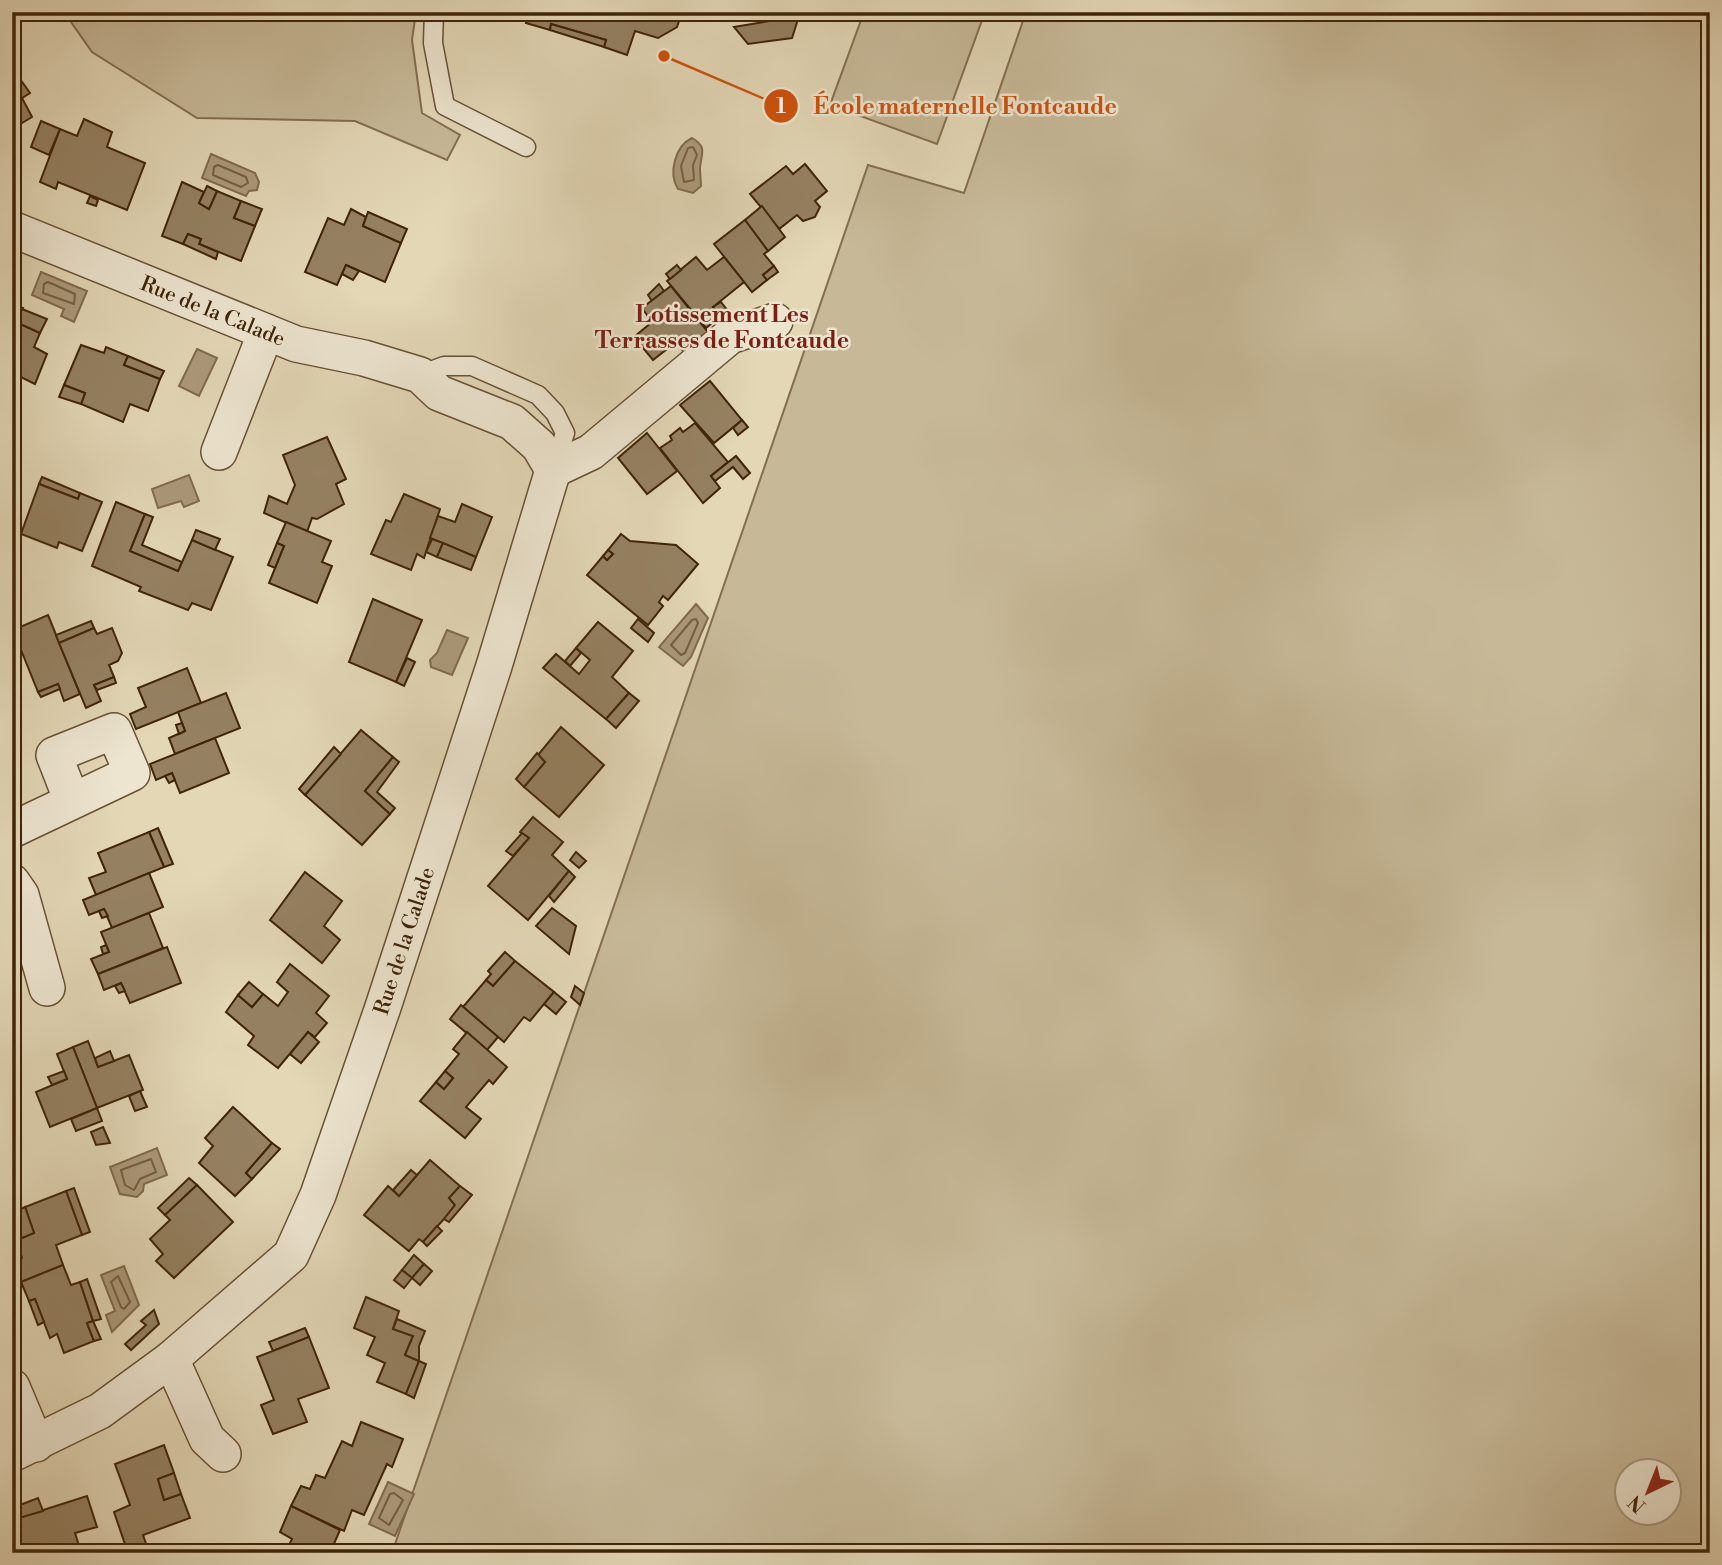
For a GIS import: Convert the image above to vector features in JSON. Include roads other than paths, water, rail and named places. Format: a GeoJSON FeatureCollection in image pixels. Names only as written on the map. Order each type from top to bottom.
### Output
{"type":"FeatureCollection","features":[{"type":"Feature","properties":{"kind":"street","name":"Rue de la Calade"},"geometry":{"type":"LineString","coordinates":[[12,229],[296,344],[364,358],[420,375],[439,393],[512,422],[539,446],[553,470],[494,666],[383,1007],[318,1195],[291,1255],[171,1359],[100,1411],[24,1449]]}},
{"type":"Feature","properties":{"kind":"street"},"geometry":{"type":"LineString","coordinates":[[553,470],[591,452],[730,337],[775,321]]}},
{"type":"Feature","properties":{"kind":"street"},"geometry":{"type":"LineString","coordinates":[[219,452],[266,332]]}},
{"type":"Feature","properties":{"kind":"street"},"geometry":{"type":"LineString","coordinates":[[12,830],[72,801]]}},
{"type":"Feature","properties":{"kind":"street"},"geometry":{"type":"LineString","coordinates":[[12,882],[21,895],[47,988]]}},
{"type":"Feature","properties":{"kind":"street"},"geometry":{"type":"LineString","coordinates":[[171,1359],[207,1439],[223,1454]]}},
{"type":"Feature","properties":{"kind":"street"},"geometry":{"type":"LineString","coordinates":[[12,1387],[24,1449]]}},
{"type":"Feature","properties":{"kind":"lane"},"geometry":{"type":"LineString","coordinates":[[434,12],[433,43],[445,106],[526,147]]}},
{"type":"Feature","properties":{"kind":"water"},"geometry":{"type":"Polygon","coordinates":[[[692,138],[702,148],[701,186],[693,193],[678,189],[674,176],[677,154],[692,138]]]}},
{"type":"Feature","properties":{"kind":"water"},"geometry":{"type":"Polygon","coordinates":[[[211,154],[255,173],[259,182],[257,190],[249,191],[246,196],[202,178],[211,154]]]}},
{"type":"Feature","properties":{"kind":"water"},"geometry":{"type":"Polygon","coordinates":[[[41,272],[87,291],[74,322],[61,316],[64,309],[32,295],[41,272]]]}},
{"type":"Feature","properties":{"kind":"water"},"geometry":{"type":"Polygon","coordinates":[[[197,349],[217,358],[199,396],[179,386],[197,349]]]}},
{"type":"Feature","properties":{"kind":"water"},"geometry":{"type":"Polygon","coordinates":[[[189,475],[199,501],[184,507],[181,501],[158,508],[152,489],[189,475]]]}},
{"type":"Feature","properties":{"kind":"water"},"geometry":{"type":"Polygon","coordinates":[[[696,604],[708,618],[691,657],[683,666],[659,647],[696,604]]]}},
{"type":"Feature","properties":{"kind":"water"},"geometry":{"type":"Polygon","coordinates":[[[447,630],[468,638],[452,675],[431,667],[430,660],[437,653],[447,630]]]}},
{"type":"Feature","properties":{"kind":"water"},"geometry":{"type":"Polygon","coordinates":[[[157,1148],[167,1175],[144,1184],[143,1191],[137,1197],[120,1194],[110,1167],[157,1148]]]}},
{"type":"Feature","properties":{"kind":"water"},"geometry":{"type":"Polygon","coordinates":[[[124,1266],[139,1305],[112,1332],[106,1315],[115,1311],[101,1275],[124,1266]]]}},
{"type":"Feature","properties":{"kind":"water"},"geometry":{"type":"Polygon","coordinates":[[[388,1482],[414,1494],[395,1536],[369,1524],[388,1482]]]}},
{"type":"Feature","properties":{"kind":"place","name":"École maternelle Fontcaude"},"geometry":{"type":"Point","coordinates":[664,56]}},
{"type":"Feature","properties":{"kind":"district","name":"Lotissement Les Terrasses de Fontcaude"},"geometry":{"type":"Point","coordinates":[722,327]}}]}
